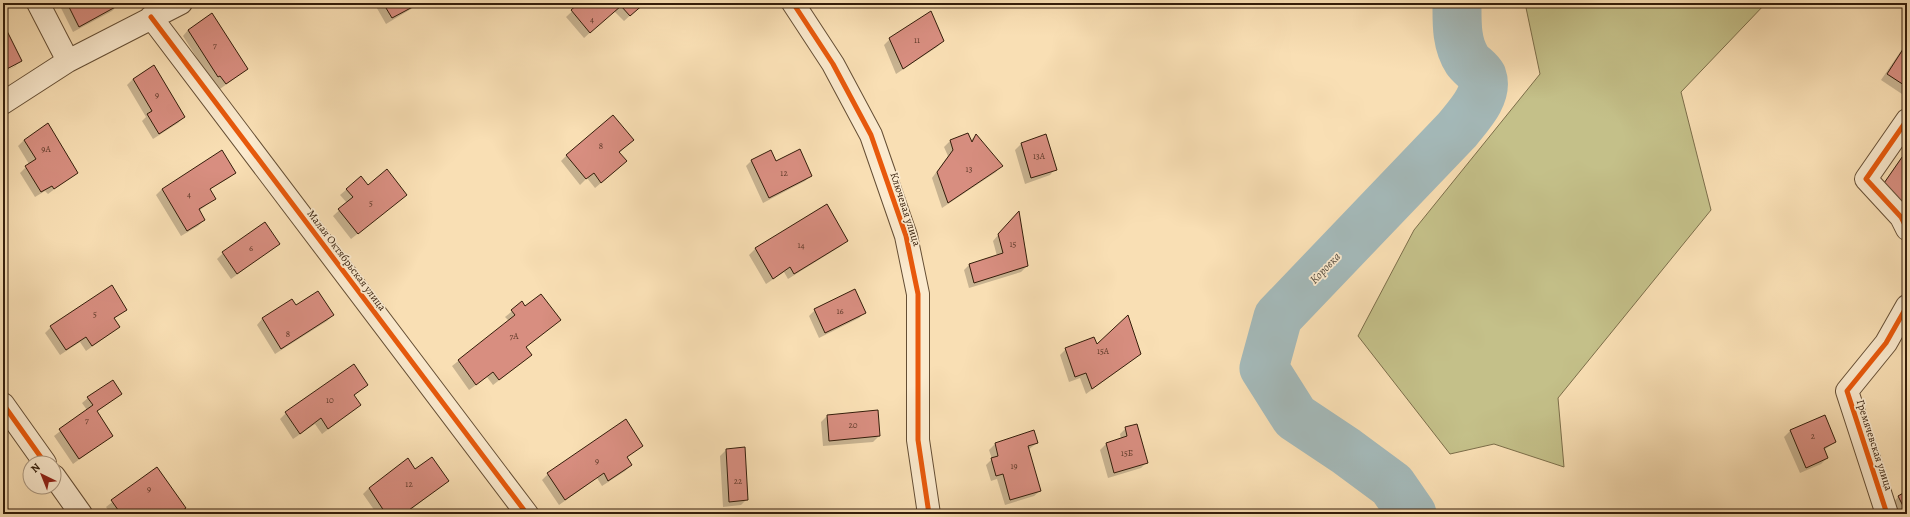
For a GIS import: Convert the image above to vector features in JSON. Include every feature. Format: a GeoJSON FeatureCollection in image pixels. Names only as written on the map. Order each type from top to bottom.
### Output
{"type":"FeatureCollection","features":[{"type":"Feature","properties":{"kind":"street"},"geometry":{"type":"LineString","coordinates":[[38,3],[68,61]]}},
{"type":"Feature","properties":{"kind":"street"},"geometry":{"type":"LineString","coordinates":[[3,103],[68,61],[151,17],[181,3]]}},
{"type":"Feature","properties":{"kind":"street","name":"Ключевая улица"},"geometry":{"type":"LineString","coordinates":[[793,3],[833,64],[870,135],[906,236],[918,294],[918,440],[930,514]]}},
{"type":"Feature","properties":{"kind":"street","name":"Малая Октябрьская улица"},"geometry":{"type":"LineString","coordinates":[[151,17],[527,514]]}},
{"type":"Feature","properties":{"kind":"street"},"geometry":{"type":"LineString","coordinates":[[1907,120],[1866,179],[1901,217],[1907,229]]}},
{"type":"Feature","properties":{"kind":"street","name":"Гремячевская улица"},"geometry":{"type":"LineString","coordinates":[[1887,514],[1846,391],[1886,343],[1907,306]]}},
{"type":"Feature","properties":{"kind":"street"},"geometry":{"type":"LineString","coordinates":[[3,404],[39,455]]}},
{"type":"Feature","properties":{"kind":"street"},"geometry":{"type":"LineString","coordinates":[[62,487],[81,514]]}},
{"type":"Feature","properties":{"kind":"shaded area"},"geometry":{"type":"Polygon","coordinates":[[[1525,3],[1766,3],[1681,92],[1711,210],[1558,398],[1564,467],[1494,444],[1450,454],[1358,336],[1414,230],[1540,74],[1525,3]]]}},
{"type":"Feature","properties":{"kind":"building"},"geometry":{"type":"Polygon","coordinates":[[[67,3],[118,3],[119,5],[79,27],[67,3]]]}},
{"type":"Feature","properties":{"kind":"building"},"geometry":{"type":"Polygon","coordinates":[[[383,3],[420,3],[392,18],[383,3]]]}},
{"type":"Feature","properties":{"kind":"building"},"geometry":{"type":"Polygon","coordinates":[[[579,3],[645,3],[630,16],[621,6],[590,33],[571,10],[579,3]]]}},
{"type":"Feature","properties":{"kind":"building"},"geometry":{"type":"Polygon","coordinates":[[[931,11],[944,41],[903,69],[889,38],[931,11]]]}},
{"type":"Feature","properties":{"kind":"building"},"geometry":{"type":"Polygon","coordinates":[[[212,13],[248,69],[226,84],[220,76],[218,77],[188,30],[212,13]]]}},
{"type":"Feature","properties":{"kind":"building"},"geometry":{"type":"Polygon","coordinates":[[[3,23],[22,61],[3,71],[3,23]]]}},
{"type":"Feature","properties":{"kind":"building"},"geometry":{"type":"Polygon","coordinates":[[[1907,43],[1907,87],[1887,74],[1907,43]]]}},
{"type":"Feature","properties":{"kind":"building"},"geometry":{"type":"Polygon","coordinates":[[[154,65],[185,117],[159,134],[147,114],[152,111],[133,79],[154,65]]]}},
{"type":"Feature","properties":{"kind":"building"},"geometry":{"type":"Polygon","coordinates":[[[613,115],[634,140],[619,152],[627,161],[601,183],[594,173],[586,179],[566,155],[613,115]]]}},
{"type":"Feature","properties":{"kind":"building"},"geometry":{"type":"Polygon","coordinates":[[[48,123],[78,173],[54,189],[52,186],[41,192],[25,166],[36,159],[24,140],[48,123]]]}},
{"type":"Feature","properties":{"kind":"building"},"geometry":{"type":"Polygon","coordinates":[[[968,133],[972,142],[976,134],[1003,166],[948,203],[937,172],[953,150],[950,140],[968,133]]]}},
{"type":"Feature","properties":{"kind":"building"},"geometry":{"type":"Polygon","coordinates":[[[1046,134],[1057,170],[1031,178],[1021,143],[1046,134]]]}},
{"type":"Feature","properties":{"kind":"building"},"geometry":{"type":"Polygon","coordinates":[[[800,149],[812,176],[769,198],[751,160],[771,150],[776,161],[800,149]]]}},
{"type":"Feature","properties":{"kind":"building"},"geometry":{"type":"Polygon","coordinates":[[[222,150],[236,173],[210,189],[216,199],[199,209],[205,220],[187,231],[162,189],[222,150]]]}},
{"type":"Feature","properties":{"kind":"building"},"geometry":{"type":"Polygon","coordinates":[[[1907,150],[1907,205],[1882,186],[1907,150]]]}},
{"type":"Feature","properties":{"kind":"building"},"geometry":{"type":"Polygon","coordinates":[[[387,169],[407,195],[358,234],[338,209],[353,197],[346,189],[361,176],[368,185],[387,169]]]}},
{"type":"Feature","properties":{"kind":"building"},"geometry":{"type":"Polygon","coordinates":[[[827,204],[848,241],[794,274],[790,267],[773,279],[755,248],[827,204]]]}},
{"type":"Feature","properties":{"kind":"building"},"geometry":{"type":"Polygon","coordinates":[[[1019,211],[1028,266],[974,283],[969,264],[1003,253],[998,234],[1019,211]]]}},
{"type":"Feature","properties":{"kind":"building"},"geometry":{"type":"Polygon","coordinates":[[[265,222],[280,244],[237,274],[222,252],[265,222]]]}},
{"type":"Feature","properties":{"kind":"building"},"geometry":{"type":"Polygon","coordinates":[[[112,285],[127,310],[114,318],[120,327],[92,346],[86,337],[66,350],[50,326],[112,285]]]}},
{"type":"Feature","properties":{"kind":"building"},"geometry":{"type":"Polygon","coordinates":[[[855,289],[866,313],[825,333],[814,309],[855,289]]]}},
{"type":"Feature","properties":{"kind":"building"},"geometry":{"type":"Polygon","coordinates":[[[318,291],[334,315],[281,349],[262,318],[292,299],[296,305],[318,291]]]}},
{"type":"Feature","properties":{"kind":"building"},"geometry":{"type":"Polygon","coordinates":[[[541,294],[561,320],[526,347],[532,355],[499,380],[493,372],[476,385],[458,360],[515,315],[511,310],[522,301],[525,306],[541,294]]]}},
{"type":"Feature","properties":{"kind":"building"},"geometry":{"type":"Polygon","coordinates":[[[1128,315],[1141,354],[1092,389],[1086,373],[1075,377],[1065,348],[1094,337],[1097,344],[1128,315]]]}},
{"type":"Feature","properties":{"kind":"building"},"geometry":{"type":"Polygon","coordinates":[[[354,364],[368,385],[354,395],[361,405],[328,429],[321,418],[300,434],[285,412],[354,364]]]}},
{"type":"Feature","properties":{"kind":"building"},"geometry":{"type":"Polygon","coordinates":[[[113,380],[122,394],[97,411],[113,436],[79,459],[59,429],[93,405],[87,397],[113,380]]]}},
{"type":"Feature","properties":{"kind":"building"},"geometry":{"type":"Polygon","coordinates":[[[878,410],[880,436],[829,441],[827,415],[878,410]]]}},
{"type":"Feature","properties":{"kind":"building"},"geometry":{"type":"Polygon","coordinates":[[[1825,415],[1836,442],[1824,448],[1828,458],[1806,468],[1790,430],[1825,415]]]}},
{"type":"Feature","properties":{"kind":"building"},"geometry":{"type":"Polygon","coordinates":[[[626,419],[643,446],[627,457],[632,465],[608,481],[604,473],[565,500],[547,473],[626,419]]]}},
{"type":"Feature","properties":{"kind":"building"},"geometry":{"type":"Polygon","coordinates":[[[1137,424],[1148,463],[1114,473],[1106,443],[1127,436],[1125,427],[1137,424]]]}},
{"type":"Feature","properties":{"kind":"building"},"geometry":{"type":"Polygon","coordinates":[[[1034,430],[1038,443],[1028,446],[1041,491],[1010,500],[1003,474],[996,476],[991,458],[998,456],[995,443],[1034,430]]]}},
{"type":"Feature","properties":{"kind":"building"},"geometry":{"type":"Polygon","coordinates":[[[745,447],[748,500],[729,502],[726,449],[745,447]]]}},
{"type":"Feature","properties":{"kind":"building"},"geometry":{"type":"Polygon","coordinates":[[[432,457],[449,481],[409,510],[413,514],[386,514],[369,488],[408,458],[415,469],[432,457]]]}},
{"type":"Feature","properties":{"kind":"building"},"geometry":{"type":"Polygon","coordinates":[[[157,467],[186,508],[177,514],[121,514],[111,500],[157,467]]]}},
{"type":"Feature","properties":{"kind":"building"},"geometry":{"type":"Polygon","coordinates":[[[1907,491],[1907,514],[1898,496],[1907,491]]]}},
{"type":"Feature","properties":{"kind":"waterway","name":"Коровка"},"geometry":{"type":"LineString","coordinates":[[1412,514],[1392,485],[1346,451],[1295,417],[1264,368],[1278,317],[1457,130],[1472,112],[1480,98],[1483,90],[1482,76],[1467,60],[1463,53],[1458,32],[1457,3]]}},
{"type":"Feature","properties":{"kind":"cycle path"},"geometry":{"type":"LineString","coordinates":[[793,3],[833,64],[871,135],[906,236],[918,294],[918,440],[929,514]]}},
{"type":"Feature","properties":{"kind":"cycle path"},"geometry":{"type":"LineString","coordinates":[[151,17],[527,514]]}},
{"type":"Feature","properties":{"kind":"cycle path"},"geometry":{"type":"LineString","coordinates":[[1907,120],[1866,179],[1901,217],[1907,229]]}},
{"type":"Feature","properties":{"kind":"cycle path"},"geometry":{"type":"LineString","coordinates":[[1887,514],[1847,391],[1886,343],[1907,306]]}},
{"type":"Feature","properties":{"kind":"cycle path"},"geometry":{"type":"LineString","coordinates":[[3,404],[39,455]]}}]}
